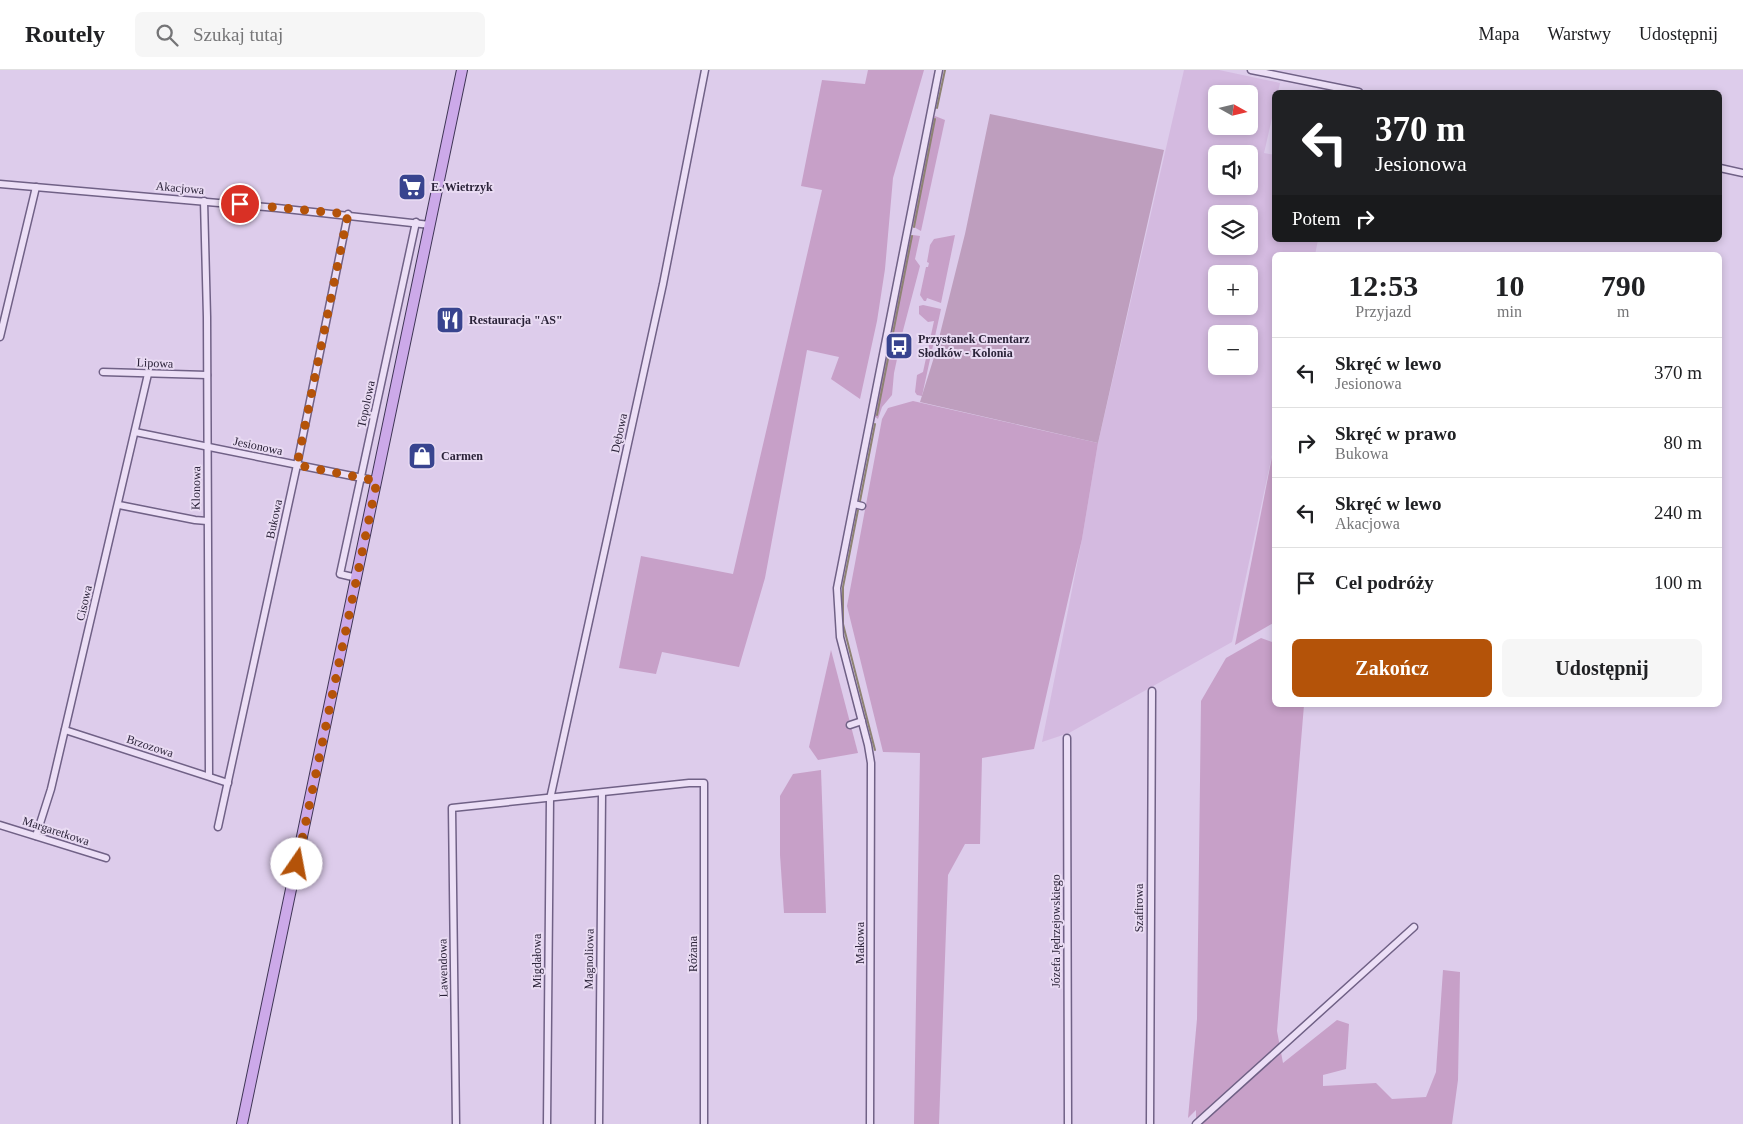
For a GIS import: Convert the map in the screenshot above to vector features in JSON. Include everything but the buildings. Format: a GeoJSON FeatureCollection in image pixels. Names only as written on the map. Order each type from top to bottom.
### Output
{"type":"FeatureCollection","features":[{"type":"Feature","properties":{"kind":"main road"},"geometry":{"type":"LineString","coordinates":[[242,1124],[462,70]]}},
{"type":"Feature","properties":{"kind":"street","name":"Dębowa"},"geometry":{"type":"LineString","coordinates":[[550,799],[663,284],[705,70]]}},
{"type":"Feature","properties":{"kind":"street","name":"Makowa"},"geometry":{"type":"LineString","coordinates":[[870,1124],[871,763],[840,637],[837,613],[837,588],[938,70]]}},
{"type":"Feature","properties":{"kind":"street"},"geometry":{"type":"LineString","coordinates":[[1251,70],[1349,90]]}},
{"type":"Feature","properties":{"kind":"street"},"geometry":{"type":"LineString","coordinates":[[1722,169],[1743,174]]}},
{"type":"Feature","properties":{"kind":"street","name":"Akacjowa"},"geometry":{"type":"LineString","coordinates":[[0,184],[348,214],[430,225]]}},
{"type":"Feature","properties":{"kind":"street"},"geometry":{"type":"LineString","coordinates":[[0,337],[36,187]]}},
{"type":"Feature","properties":{"kind":"street","name":"Klonowa"},"geometry":{"type":"LineString","coordinates":[[204,201],[209,776]]}},
{"type":"Feature","properties":{"kind":"street","name":"Bukowa"},"geometry":{"type":"LineString","coordinates":[[218,827],[297,465],[348,214]]}},
{"type":"Feature","properties":{"kind":"street","name":"Topolowa"},"geometry":{"type":"LineString","coordinates":[[357,578],[340,574],[416,222]]}},
{"type":"Feature","properties":{"kind":"street","name":"Lipowa"},"geometry":{"type":"LineString","coordinates":[[103,372],[207,375]]}},
{"type":"Feature","properties":{"kind":"street","name":"Cisowa"},"geometry":{"type":"LineString","coordinates":[[36,836],[51,789],[119,505],[148,374]]}},
{"type":"Feature","properties":{"kind":"street","name":"Jesionowa"},"geometry":{"type":"LineString","coordinates":[[135,432],[377,481]]}},
{"type":"Feature","properties":{"kind":"street"},"geometry":{"type":"LineString","coordinates":[[854,504],[862,506]]}},
{"type":"Feature","properties":{"kind":"street"},"geometry":{"type":"LineString","coordinates":[[119,505],[195,520],[207,520]]}},
{"type":"Feature","properties":{"kind":"street","name":"Szafirowa"},"geometry":{"type":"LineString","coordinates":[[1150,1124],[1152,691]]}},
{"type":"Feature","properties":{"kind":"street"},"geometry":{"type":"LineString","coordinates":[[850,725],[862,721]]}},
{"type":"Feature","properties":{"kind":"street","name":"Brzozowa"},"geometry":{"type":"LineString","coordinates":[[65,730],[228,783]]}},
{"type":"Feature","properties":{"kind":"street","name":"Józefa Jędrzejowskiego"},"geometry":{"type":"LineString","coordinates":[[1067,738],[1068,1124]]}},
{"type":"Feature","properties":{"kind":"street","name":"Różana"},"geometry":{"type":"LineString","coordinates":[[602,794],[664,785],[704,783],[704,1124]]}},
{"type":"Feature","properties":{"kind":"street"},"geometry":{"type":"LineString","coordinates":[[550,799],[602,794]]}},
{"type":"Feature","properties":{"kind":"street","name":"Magnoliowa"},"geometry":{"type":"LineString","coordinates":[[599,1124],[602,794]]}},
{"type":"Feature","properties":{"kind":"street","name":"Lawendowa"},"geometry":{"type":"LineString","coordinates":[[456,1124],[452,808],[550,799]]}},
{"type":"Feature","properties":{"kind":"street","name":"Migdałowa"},"geometry":{"type":"LineString","coordinates":[[547,1124],[550,799]]}},
{"type":"Feature","properties":{"kind":"street","name":"Margaretkowa"},"geometry":{"type":"LineString","coordinates":[[0,825],[106,858]]}},
{"type":"Feature","properties":{"kind":"street"},"geometry":{"type":"LineString","coordinates":[[1196,1124],[1414,927]]}},
{"type":"Feature","properties":{"kind":"shaded area"},"geometry":{"type":"Polygon","coordinates":[[[868,70],[924,70],[893,178],[885,269],[877,321],[860,399],[831,379],[839,357],[807,350],[765,578],[739,667],[662,652],[656,674],[619,668],[641,556],[733,574],[822,190],[801,186],[822,80],[865,84],[868,70]]]}},
{"type":"Feature","properties":{"kind":"shaded area"},"geometry":{"type":"Polygon","coordinates":[[[1184,70],[1219,70],[1280,83],[1278,90],[1272,90],[1272,118],[1264,153],[1272,154],[1272,242],[1318,242],[1316,252],[1272,252],[1272,455],[1232,642],[1069,733],[1042,742],[1082,539],[1098,443],[1184,70]]]}},
{"type":"Feature","properties":{"kind":"shaded area"},"geometry":{"type":"Polygon","coordinates":[[[990,114],[1164,150],[1098,443],[920,402],[935,354],[965,234],[990,114]]]}},
{"type":"Feature","properties":{"kind":"shaded area"},"geometry":{"type":"Polygon","coordinates":[[[935,116],[945,120],[921,231],[912,226],[933,118],[935,116]]]}},
{"type":"Feature","properties":{"kind":"shaded area"},"geometry":{"type":"Polygon","coordinates":[[[913,235],[920,236],[915,259],[920,266],[900,342],[897,342],[896,348],[899,350],[892,395],[882,407],[878,419],[874,416],[910,237],[913,235]]]}},
{"type":"Feature","properties":{"kind":"shaded area"},"geometry":{"type":"Polygon","coordinates":[[[955,235],[941,303],[927,298],[924,301],[920,295],[926,267],[928,267],[929,263],[927,262],[930,245],[934,239],[955,235]]]}},
{"type":"Feature","properties":{"kind":"shaded area"},"geometry":{"type":"Polygon","coordinates":[[[923,305],[941,309],[922,396],[917,395],[915,392],[917,375],[923,372],[934,321],[928,322],[919,314],[919,306],[923,305]]]}},
{"type":"Feature","properties":{"kind":"shaded area"},"geometry":{"type":"Polygon","coordinates":[[[913,401],[1098,443],[1082,539],[1034,749],[982,758],[980,844],[965,844],[948,875],[939,1124],[914,1124],[920,753],[883,752],[847,606],[882,419],[888,408],[913,401]]]}},
{"type":"Feature","properties":{"kind":"shaded area"},"geometry":{"type":"Polygon","coordinates":[[[1272,457],[1272,624],[1235,645],[1272,457]]]}},
{"type":"Feature","properties":{"kind":"shaded area"},"geometry":{"type":"Polygon","coordinates":[[[1261,638],[1272,642],[1272,707],[1304,707],[1277,1031],[1283,1063],[1337,1020],[1349,1024],[1346,1069],[1323,1075],[1323,1086],[1376,1083],[1392,1099],[1426,1097],[1436,1072],[1443,970],[1460,972],[1458,1080],[1452,1124],[1196,1124],[1196,1110],[1188,1118],[1197,1019],[1201,701],[1226,658],[1261,638]]]}},
{"type":"Feature","properties":{"kind":"shaded area"},"geometry":{"type":"Polygon","coordinates":[[[831,650],[858,753],[818,760],[809,747],[831,650]]]}},
{"type":"Feature","properties":{"kind":"shaded area"},"geometry":{"type":"Polygon","coordinates":[[[821,770],[826,913],[784,913],[780,855],[780,796],[793,774],[821,770]]]}},
{"type":"Feature","properties":{"kind":"waterway"},"geometry":{"type":"LineString","coordinates":[[937,108],[945,70]]}},
{"type":"Feature","properties":{"kind":"waterway"},"geometry":{"type":"LineString","coordinates":[[914,227],[935,119]]}},
{"type":"Feature","properties":{"kind":"waterway"},"geometry":{"type":"LineString","coordinates":[[877,415],[912,236]]}},
{"type":"Feature","properties":{"kind":"waterway"},"geometry":{"type":"LineString","coordinates":[[860,501],[875,424]]}},
{"type":"Feature","properties":{"kind":"waterway"},"geometry":{"type":"LineString","coordinates":[[858,510],[843,587],[843,624],[875,750]]}},
{"type":"Feature","properties":{"kind":"place","name":"E. Wietrzyk"},"geometry":{"type":"Point","coordinates":[412,187]}},
{"type":"Feature","properties":{"kind":"place","name":"Restauracja \"AS\""},"geometry":{"type":"Point","coordinates":[450,320]}},
{"type":"Feature","properties":{"kind":"place","name":"Przystanek Cmentarz Słodków - Kolonia"},"geometry":{"type":"Point","coordinates":[899,346]}},
{"type":"Feature","properties":{"kind":"place","name":"Carmen"},"geometry":{"type":"Point","coordinates":[422,456]}},
{"type":"Feature","properties":{"kind":"route"},"geometry":{"type":"LineString","coordinates":[[240,204],[348,214],[297,465],[377,481],[297,864]]}}]}
